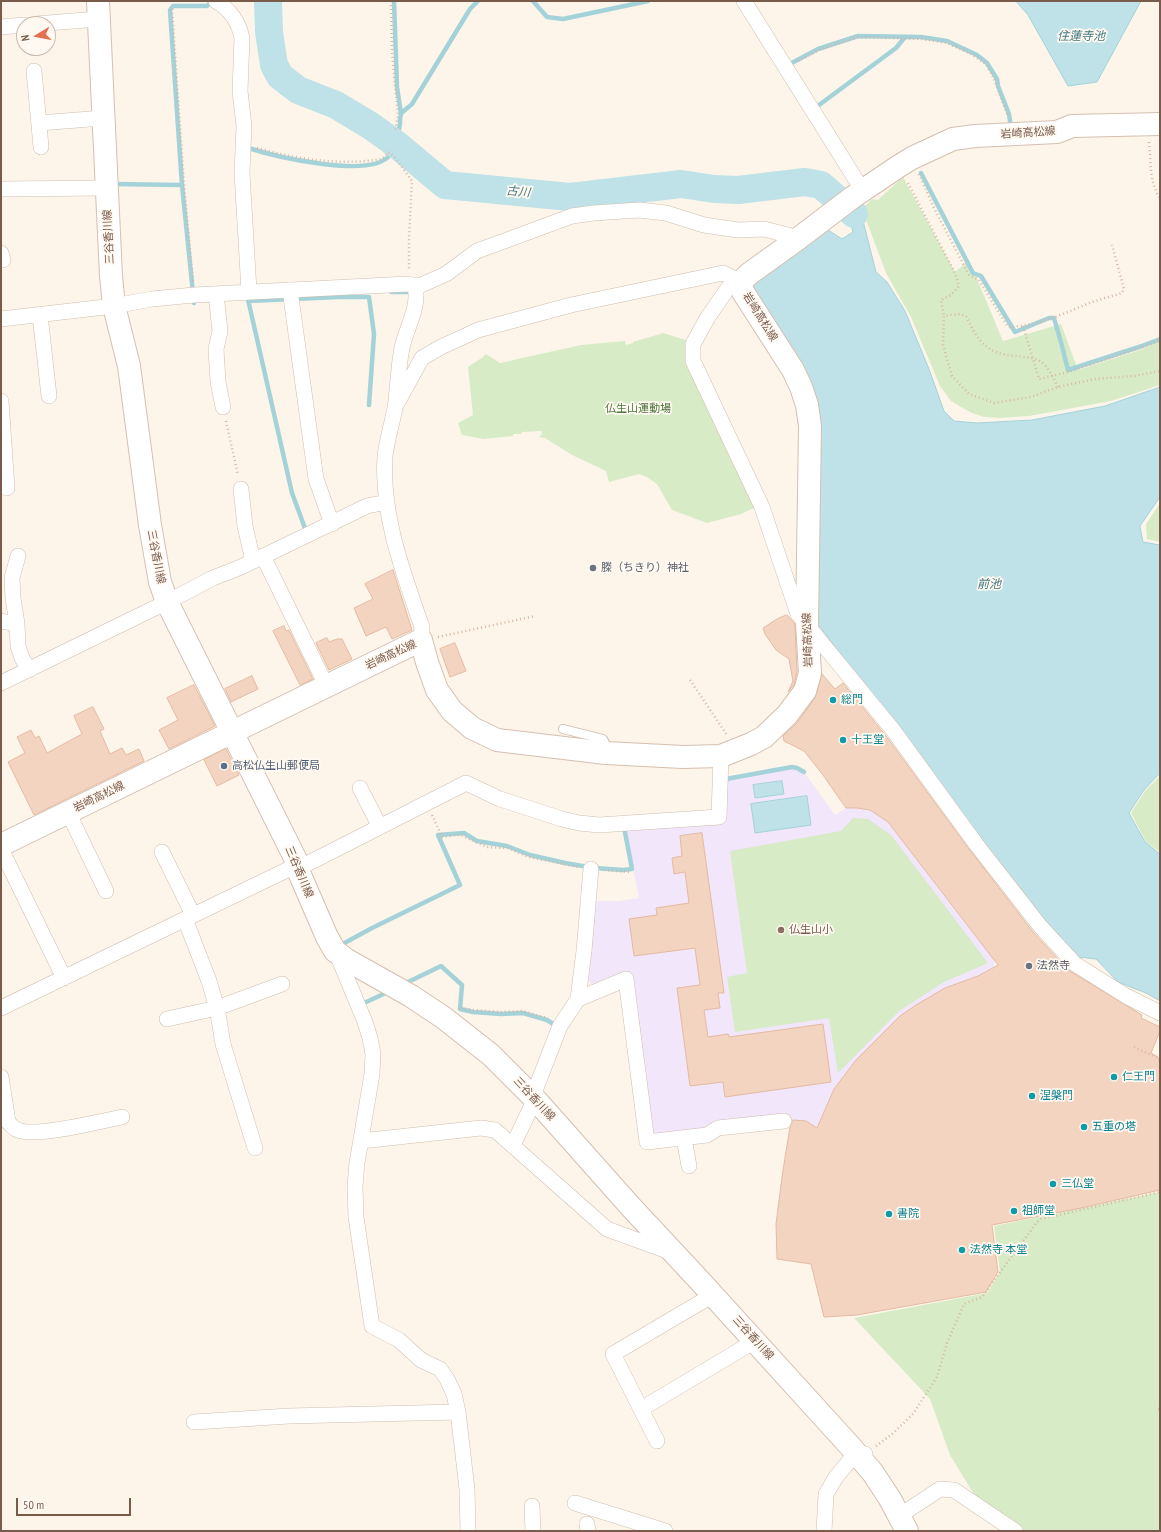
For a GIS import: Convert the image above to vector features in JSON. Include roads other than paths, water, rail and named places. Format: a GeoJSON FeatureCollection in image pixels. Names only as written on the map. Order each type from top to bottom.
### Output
{"type":"FeatureCollection","features":[{"type":"Feature","properties":{"kind":"main road","name":"三谷香川線"},"geometry":{"type":"LineString","coordinates":[[98,10],[106,188],[114,306],[129,366],[150,525],[160,582],[167,602],[297,862],[297,867],[327,938],[335,951],[347,960],[411,996],[444,1018],[491,1055],[535,1099],[631,1207],[861,1454],[903,1524]]}},
{"type":"Feature","properties":{"kind":"main road","name":"岩崎高松線"},"geometry":{"type":"LineString","coordinates":[[1,844],[326,685],[422,640],[427,662],[437,690],[452,711],[472,728],[497,740],[606,754],[683,757],[729,753],[764,737],[788,716],[805,691],[810,673],[807,623],[810,426],[807,405],[794,370],[743,292],[741,282],[749,274],[858,194],[908,167],[953,140],[974,136],[1057,132],[1072,126],[1154,124]]}},
{"type":"Feature","properties":{"kind":"street"},"geometry":{"type":"LineString","coordinates":[[216,1],[232,14],[241,31],[242,38],[240,91],[244,126],[242,174],[249,291]]}},
{"type":"Feature","properties":{"kind":"street"},"geometry":{"type":"LineString","coordinates":[[744,1],[786,69],[858,194]]}},
{"type":"Feature","properties":{"kind":"street"},"geometry":{"type":"LineString","coordinates":[[56,19],[98,10]]}},
{"type":"Feature","properties":{"kind":"street"},"geometry":{"type":"LineString","coordinates":[[1,27],[16,26]]}},
{"type":"Feature","properties":{"kind":"street"},"geometry":{"type":"LineString","coordinates":[[34,71],[41,147]]}},
{"type":"Feature","properties":{"kind":"street"},"geometry":{"type":"LineString","coordinates":[[39,122],[103,118]]}},
{"type":"Feature","properties":{"kind":"street"},"geometry":{"type":"LineString","coordinates":[[1,189],[106,188]]}},
{"type":"Feature","properties":{"kind":"street"},"geometry":{"type":"LineString","coordinates":[[1,319],[114,306],[152,299],[194,295],[408,284],[419,286],[446,274],[477,252],[572,216],[594,213],[639,210],[666,213],[704,225],[738,230],[764,229],[799,238]]}},
{"type":"Feature","properties":{"kind":"street"},"geometry":{"type":"LineString","coordinates":[[395,407],[422,358],[441,347],[478,330],[571,305],[723,274],[741,282]]}},
{"type":"Feature","properties":{"kind":"street"},"geometry":{"type":"LineString","coordinates":[[741,282],[728,288],[708,317],[693,344],[693,361],[762,507],[798,614],[807,623],[893,730],[981,850],[1040,926],[1075,964],[1126,996],[1160,1013]]}},
{"type":"Feature","properties":{"kind":"street"},"geometry":{"type":"LineString","coordinates":[[414,286],[416,292],[413,312],[402,345],[398,369],[395,407],[386,454],[385,469],[388,512],[393,540],[422,627],[422,640]]}},
{"type":"Feature","properties":{"kind":"street"},"geometry":{"type":"LineString","coordinates":[[290,290],[316,479],[332,524]]}},
{"type":"Feature","properties":{"kind":"street"},"geometry":{"type":"LineString","coordinates":[[216,294],[220,331],[216,349],[218,382],[223,407]]}},
{"type":"Feature","properties":{"kind":"street"},"geometry":{"type":"LineString","coordinates":[[40,315],[49,396]]}},
{"type":"Feature","properties":{"kind":"street"},"geometry":{"type":"LineString","coordinates":[[1,400],[7,488]]}},
{"type":"Feature","properties":{"kind":"street"},"geometry":{"type":"LineString","coordinates":[[241,489],[244,526],[258,558],[326,685]]}},
{"type":"Feature","properties":{"kind":"street"},"geometry":{"type":"LineString","coordinates":[[1,683],[213,578],[332,524],[367,506],[387,502]]}},
{"type":"Feature","properties":{"kind":"street"},"geometry":{"type":"LineString","coordinates":[[18,556],[12,578],[13,598],[17,624],[18,646],[22,658],[29,670]]}},
{"type":"Feature","properties":{"kind":"street"},"geometry":{"type":"LineString","coordinates":[[1,621],[17,624]]}},
{"type":"Feature","properties":{"kind":"street"},"geometry":{"type":"LineString","coordinates":[[1,1008],[293,867],[301,867],[466,783],[500,799],[579,823],[599,825],[719,817],[729,753]]}},
{"type":"Feature","properties":{"kind":"street"},"geometry":{"type":"LineString","coordinates":[[360,788],[380,828]]}},
{"type":"Feature","properties":{"kind":"street"},"geometry":{"type":"LineString","coordinates":[[68,812],[106,891]]}},
{"type":"Feature","properties":{"kind":"street"},"geometry":{"type":"LineString","coordinates":[[1,849],[64,978]]}},
{"type":"Feature","properties":{"kind":"street"},"geometry":{"type":"LineString","coordinates":[[162,852],[189,917],[217,1008],[223,1044],[255,1148]]}},
{"type":"Feature","properties":{"kind":"street"},"geometry":{"type":"LineString","coordinates":[[513,1145],[535,1099],[536,1088],[560,1026],[578,999],[592,869]]}},
{"type":"Feature","properties":{"kind":"street"},"geometry":{"type":"LineString","coordinates":[[335,951],[365,1022],[373,1054],[372,1074],[355,1186],[356,1217],[372,1326],[400,1340],[421,1360],[440,1369],[447,1379],[454,1394],[458,1412],[467,1489],[468,1531]]}},
{"type":"Feature","properties":{"kind":"street"},"geometry":{"type":"LineString","coordinates":[[578,999],[626,979],[647,1142],[707,1135],[718,1128],[784,1121]]}},
{"type":"Feature","properties":{"kind":"street"},"geometry":{"type":"LineString","coordinates":[[167,1018],[217,1008],[282,984]]}},
{"type":"Feature","properties":{"kind":"street"},"geometry":{"type":"LineString","coordinates":[[1,1077],[8,1122],[18,1130],[32,1132],[58,1130],[122,1117]]}},
{"type":"Feature","properties":{"kind":"street"},"geometry":{"type":"LineString","coordinates":[[361,1141],[481,1128],[495,1130],[607,1229],[675,1254]]}},
{"type":"Feature","properties":{"kind":"street"},"geometry":{"type":"LineString","coordinates":[[684,1138],[689,1166]]}},
{"type":"Feature","properties":{"kind":"street"},"geometry":{"type":"LineString","coordinates":[[657,1441],[613,1354],[713,1295]]}},
{"type":"Feature","properties":{"kind":"street"},"geometry":{"type":"LineString","coordinates":[[641,1410],[755,1340]]}},
{"type":"Feature","properties":{"kind":"street"},"geometry":{"type":"LineString","coordinates":[[194,1422],[290,1416],[458,1412]]}},
{"type":"Feature","properties":{"kind":"street"},"geometry":{"type":"LineString","coordinates":[[824,1531],[826,1494],[836,1477],[861,1454]]}},
{"type":"Feature","properties":{"kind":"street"},"geometry":{"type":"LineString","coordinates":[[903,1524],[940,1489],[954,1490],[1015,1531]]}},
{"type":"Feature","properties":{"kind":"street"},"geometry":{"type":"LineString","coordinates":[[575,1503],[643,1528],[665,1531]]}},
{"type":"Feature","properties":{"kind":"street"},"geometry":{"type":"LineString","coordinates":[[532,1506],[533,1531]]}},
{"type":"Feature","properties":{"kind":"lane"},"geometry":{"type":"LineString","coordinates":[[564,730],[603,739],[606,754]]}},
{"type":"Feature","properties":{"kind":"water","name":"住蓮寺池"},"geometry":{"type":"Polygon","coordinates":[[[1016,1],[1141,1],[1097,82],[1068,86],[1028,15],[1016,1]]]}},
{"type":"Feature","properties":{"kind":"water","name":"前池"},"geometry":{"type":"Polygon","coordinates":[[[860,209],[876,272],[887,282],[905,311],[929,369],[944,411],[954,421],[977,423],[1032,420],[1105,406],[1160,387],[1160,497],[1140,526],[1143,542],[1160,545],[1160,773],[1144,790],[1129,813],[1145,842],[1160,854],[1160,1001],[1146,993],[1118,982],[1096,959],[1069,956],[811,615],[816,421],[753,297],[754,284],[825,228],[842,239],[853,232],[849,218],[860,209]]]}},
{"type":"Feature","properties":{"kind":"water"},"geometry":{"type":"Polygon","coordinates":[[[782,781],[784,794],[755,798],[753,785],[782,781]]]}},
{"type":"Feature","properties":{"kind":"water"},"geometry":{"type":"Polygon","coordinates":[[[807,796],[811,825],[755,833],[751,804],[807,796]]]}},
{"type":"Feature","properties":{"kind":"waterway","name":"古川"},"geometry":{"type":"LineString","coordinates":[[268,1],[269,32],[274,65],[280,76],[298,90],[336,105],[371,126],[396,144],[445,185],[570,197],[681,184],[714,189],[738,190],[805,182],[821,185],[854,214]]}},
{"type":"Feature","properties":{"kind":"waterway"},"geometry":{"type":"LineString","coordinates":[[394,1],[397,87],[401,114]]}},
{"type":"Feature","properties":{"kind":"waterway","name":"古川"},"geometry":{"type":"LineString","coordinates":[[245,147],[277,156],[321,164],[363,166],[379,162],[390,155],[396,144],[401,114],[412,104],[470,9],[478,1]]}},
{"type":"Feature","properties":{"kind":"waterway"},"geometry":{"type":"LineString","coordinates":[[533,1],[547,17],[563,19],[648,1]]}},
{"type":"Feature","properties":{"kind":"waterway"},"geometry":{"type":"LineString","coordinates":[[194,303],[182,185],[170,10],[173,6],[207,6],[210,3]]}},
{"type":"Feature","properties":{"kind":"waterway"},"geometry":{"type":"LineString","coordinates":[[788,65],[818,49],[858,36],[921,37],[947,41],[977,55],[987,63],[997,79],[998,86],[1009,114],[1011,128]]}},
{"type":"Feature","properties":{"kind":"waterway"},"geometry":{"type":"LineString","coordinates":[[815,108],[896,48],[905,37]]}},
{"type":"Feature","properties":{"kind":"waterway"},"geometry":{"type":"LineString","coordinates":[[921,173],[973,273],[981,276],[1015,332],[1049,318],[1054,318],[1068,370],[1160,339]]}},
{"type":"Feature","properties":{"kind":"waterway"},"geometry":{"type":"LineString","coordinates":[[112,184],[182,185]]}},
{"type":"Feature","properties":{"kind":"waterway"},"geometry":{"type":"LineString","coordinates":[[391,292],[412,292]]}},
{"type":"Feature","properties":{"kind":"waterway"},"geometry":{"type":"LineString","coordinates":[[247,295],[292,493],[306,531]]}},
{"type":"Feature","properties":{"kind":"waterway"},"geometry":{"type":"LineString","coordinates":[[248,301],[369,297],[374,334],[369,405]]}},
{"type":"Feature","properties":{"kind":"waterway"},"geometry":{"type":"LineString","coordinates":[[726,782],[726,779],[792,767],[804,772]]}},
{"type":"Feature","properties":{"kind":"waterway"},"geometry":{"type":"LineString","coordinates":[[339,946],[372,928],[460,885],[438,835],[464,833],[477,841],[507,846],[530,855],[594,868],[623,870],[632,869],[624,827]]}},
{"type":"Feature","properties":{"kind":"waterway"},"geometry":{"type":"LineString","coordinates":[[404,984],[441,966],[462,985],[460,1009],[473,1012],[501,1014],[523,1013],[547,1020],[555,1025]]}},
{"type":"Feature","properties":{"kind":"waterway"},"geometry":{"type":"LineString","coordinates":[[361,1003],[362,1004],[390,991]]}},
{"type":"Feature","properties":{"kind":"place","name":"榺（ちきり）神社"},"geometry":{"type":"Point","coordinates":[593,568]}},
{"type":"Feature","properties":{"kind":"place","name":"総門"},"geometry":{"type":"Point","coordinates":[833,700]}},
{"type":"Feature","properties":{"kind":"place","name":"十王堂"},"geometry":{"type":"Point","coordinates":[843,740]}},
{"type":"Feature","properties":{"kind":"place","name":"高松仏生山郵便局"},"geometry":{"type":"Point","coordinates":[224,766]}},
{"type":"Feature","properties":{"kind":"place","name":"仏生山小"},"geometry":{"type":"Point","coordinates":[781,930]}},
{"type":"Feature","properties":{"kind":"place","name":"法然寺"},"geometry":{"type":"Point","coordinates":[1029,966]}},
{"type":"Feature","properties":{"kind":"place","name":"仁王門"},"geometry":{"type":"Point","coordinates":[1114,1077]}},
{"type":"Feature","properties":{"kind":"place","name":"涅槃門"},"geometry":{"type":"Point","coordinates":[1032,1096]}},
{"type":"Feature","properties":{"kind":"place","name":"五重の塔"},"geometry":{"type":"Point","coordinates":[1084,1127]}},
{"type":"Feature","properties":{"kind":"place","name":"三仏堂"},"geometry":{"type":"Point","coordinates":[1053,1184]}},
{"type":"Feature","properties":{"kind":"place","name":"祖師堂"},"geometry":{"type":"Point","coordinates":[1014,1211]}},
{"type":"Feature","properties":{"kind":"place","name":"書院"},"geometry":{"type":"Point","coordinates":[889,1214]}},
{"type":"Feature","properties":{"kind":"place","name":"法然寺 本堂"},"geometry":{"type":"Point","coordinates":[962,1250]}},
{"type":"Feature","properties":{"kind":"park label","name":"仏生山運動場"},"geometry":{"type":"Point","coordinates":[638,409]}}]}
